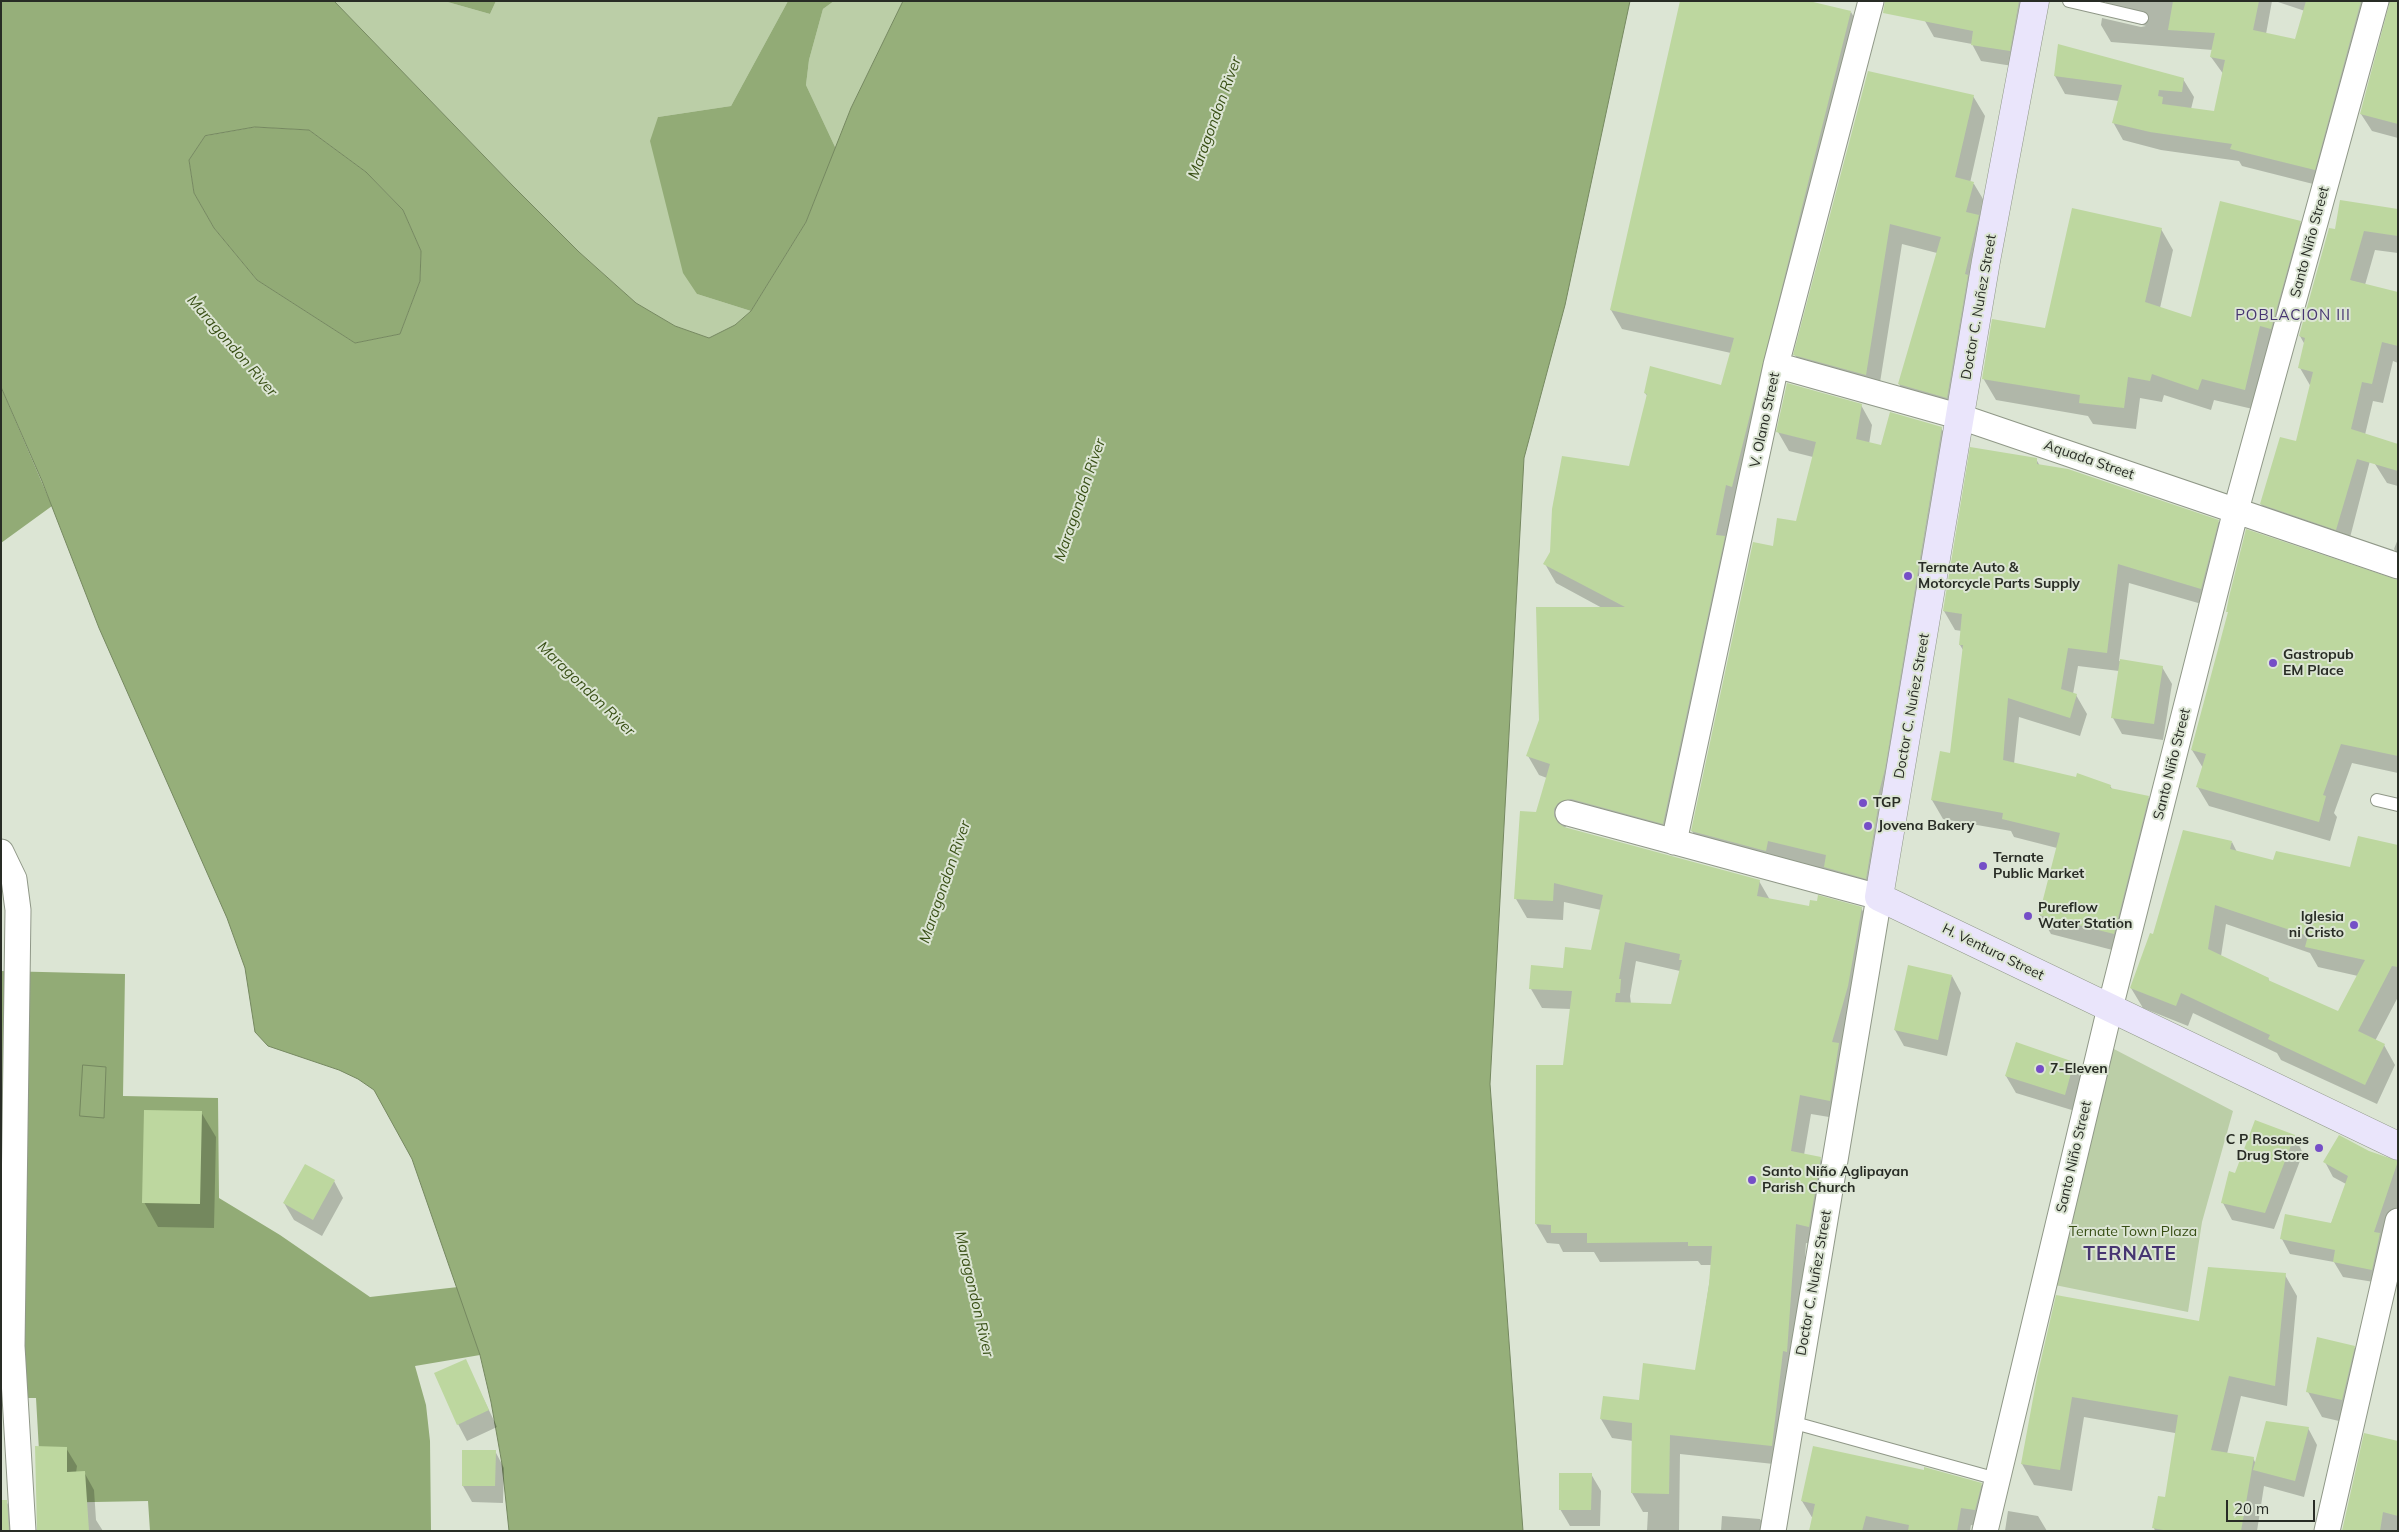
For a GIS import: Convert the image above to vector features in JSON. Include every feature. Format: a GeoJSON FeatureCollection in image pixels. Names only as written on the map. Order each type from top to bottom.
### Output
{"type":"FeatureCollection","features":[{"type":"Feature","properties":{"kind":"main road","name":"Doctor C. Nuñez Street"},"geometry":{"type":"LineString","coordinates":[[1879,897],[1986,261],[2035,1]]}},
{"type":"Feature","properties":{"kind":"main road","name":"H. Ventura Street"},"geometry":{"type":"LineString","coordinates":[[1879,897],[2398,1146]]}},
{"type":"Feature","properties":{"kind":"street","name":"V. Olano Street"},"geometry":{"type":"LineString","coordinates":[[1674,842],[1776,364],[1871,1]]}},
{"type":"Feature","properties":{"kind":"street","name":"Santo Niño Street"},"geometry":{"type":"LineString","coordinates":[[1985,1531],[2110,1008],[2236,510],[2376,1]]}},
{"type":"Feature","properties":{"kind":"street","name":"Aquada Street"},"geometry":{"type":"LineString","coordinates":[[1776,364],[1961,417],[2398,566]]}},
{"type":"Feature","properties":{"kind":"street","name":"H. Ventura Street"},"geometry":{"type":"LineString","coordinates":[[1568,813],[1879,897]]}},
{"type":"Feature","properties":{"kind":"street"},"geometry":{"type":"LineString","coordinates":[[1,852],[14,879],[18,910],[12,1346],[8,1392],[23,1531]]}},
{"type":"Feature","properties":{"kind":"street","name":"Doctor C. Nuñez Street"},"geometry":{"type":"LineString","coordinates":[[1773,1531],[1879,897]]}},
{"type":"Feature","properties":{"kind":"street"},"geometry":{"type":"LineString","coordinates":[[2327,1531],[2398,1221]]}},
{"type":"Feature","properties":{"kind":"lane"},"geometry":{"type":"LineString","coordinates":[[2069,1],[2142,18]]}},
{"type":"Feature","properties":{"kind":"lane"},"geometry":{"type":"LineString","coordinates":[[2377,800],[2398,805]]}},
{"type":"Feature","properties":{"kind":"lane"},"geometry":{"type":"LineString","coordinates":[[1791,1422],[1997,1479]]}},
{"type":"Feature","properties":{"kind":"green space"},"geometry":{"type":"Polygon","coordinates":[[[334,1],[444,1],[490,14],[496,1],[788,1],[731,106],[658,117],[697,294],[751,311],[735,325],[709,338],[675,326],[636,303],[579,252],[513,186],[334,1]]]}},
{"type":"Feature","properties":{"kind":"green space"},"geometry":{"type":"Polygon","coordinates":[[[834,1],[903,1],[851,108],[836,149],[806,85],[809,60],[823,9],[834,1]]]}},
{"type":"Feature","properties":{"kind":"green space","name":"Ternate Town Plaza"},"geometry":{"type":"Polygon","coordinates":[[[2112,1048],[2233,1111],[2202,1222],[2188,1312],[2050,1284],[2112,1048]]]}},
{"type":"Feature","properties":{"kind":"shaded area"},"geometry":{"type":"Polygon","coordinates":[[[444,1],[496,1],[490,14],[444,1]]]}},
{"type":"Feature","properties":{"kind":"shaded area"},"geometry":{"type":"Polygon","coordinates":[[[788,1],[834,1],[823,9],[809,60],[806,85],[836,149],[806,222],[751,311],[697,294],[683,273],[650,141],[658,117],[731,106],[788,1]]]}},
{"type":"Feature","properties":{"kind":"shaded area"},"geometry":{"type":"Polygon","coordinates":[[[255,127],[309,130],[366,172],[403,210],[421,251],[420,281],[400,334],[355,343],[257,280],[214,228],[194,193],[189,160],[205,136],[255,127]]]}},
{"type":"Feature","properties":{"kind":"shaded area"},"geometry":{"type":"Polygon","coordinates":[[[1,387],[52,506],[1,543],[1,387]]]}},
{"type":"Feature","properties":{"kind":"shaded area"},"geometry":{"type":"Polygon","coordinates":[[[1,971],[125,974],[123,1096],[218,1098],[219,1198],[280,1235],[370,1297],[458,1287],[480,1355],[415,1366],[426,1405],[430,1441],[431,1531],[150,1531],[148,1501],[42,1503],[36,1398],[1,1398],[1,971]]]}},
{"type":"Feature","properties":{"kind":"water","name":"Maragondon River"},"geometry":{"type":"Polygon","coordinates":[[[1,1],[334,1],[579,252],[636,303],[675,326],[709,338],[735,325],[751,311],[806,222],[851,108],[903,1],[1630,1],[1565,305],[1524,458],[1490,1084],[1523,1531],[509,1531],[502,1464],[480,1355],[412,1159],[374,1090],[358,1079],[339,1070],[268,1046],[255,1032],[245,968],[227,918],[99,628],[42,481],[1,387],[1,1]],[[255,127],[205,136],[189,160],[194,193],[214,228],[257,280],[355,343],[400,334],[420,281],[421,251],[403,210],[366,172],[309,130],[255,127]]]}},
{"type":"Feature","properties":{"kind":"water"},"geometry":{"type":"Polygon","coordinates":[[[83,1065],[106,1067],[104,1118],[80,1116],[83,1065]]]}},
{"type":"Feature","properties":{"kind":"building"},"geometry":{"type":"Polygon","coordinates":[[[1680,1],[1809,1],[1851,11],[1732,487],[1726,485],[1716,535],[1725,536],[1663,824],[1571,799],[1558,803],[1554,809],[1554,816],[1558,823],[1564,827],[1760,880],[1757,896],[1809,906],[1810,900],[1817,901],[1818,895],[1862,907],[1848,986],[1832,1042],[1839,1043],[1830,1101],[1800,1095],[1791,1151],[1821,1157],[1809,1227],[1796,1224],[1787,1352],[1783,1351],[1772,1446],[1670,1435],[1669,1494],[1631,1493],[1632,1423],[1600,1419],[1603,1396],[1639,1400],[1643,1363],[1695,1370],[1709,1284],[1712,1246],[1688,1246],[1688,1242],[1587,1243],[1587,1233],[1551,1233],[1551,1225],[1535,1224],[1536,1065],[1563,1065],[1572,991],[1529,989],[1531,965],[1563,968],[1565,947],[1591,950],[1603,895],[1554,883],[1553,901],[1514,899],[1520,811],[1536,812],[1550,764],[1526,756],[1539,720],[1536,607],[1625,607],[1543,564],[1550,552],[1552,509],[1562,456],[1629,466],[1647,394],[1644,393],[1650,366],[1721,385],[1734,338],[1610,310],[1680,1]],[[1625,942],[1619,979],[1621,979],[1620,993],[1616,993],[1615,1002],[1671,1004],[1682,960],[1679,960],[1680,954],[1625,942]]]}},
{"type":"Feature","properties":{"kind":"building"},"geometry":{"type":"Polygon","coordinates":[[[1885,1],[2019,1],[2010,51],[1971,45],[1973,31],[1883,13],[1885,1]]]}},
{"type":"Feature","properties":{"kind":"building"},"geometry":{"type":"Polygon","coordinates":[[[2173,1],[2259,1],[2253,30],[2295,39],[2306,1],[2361,1],[2315,170],[2230,149],[2232,144],[2150,132],[2112,123],[2122,85],[2054,76],[2058,44],[2184,78],[2182,92],[2159,90],[2158,96],[2163,97],[2162,104],[2214,111],[2225,60],[2210,57],[2215,33],[2168,30],[2173,1]]]}},
{"type":"Feature","properties":{"kind":"building"},"geometry":{"type":"Polygon","coordinates":[[[2390,1],[2398,1],[2398,124],[2360,114],[2390,1]]]}},
{"type":"Feature","properties":{"kind":"building"},"geometry":{"type":"Polygon","coordinates":[[[1868,71],[1974,95],[1955,177],[1974,182],[1966,212],[1979,215],[1965,274],[1968,275],[1947,398],[1898,384],[1941,237],[1890,224],[1866,375],[1793,355],[1868,71]]]}},
{"type":"Feature","properties":{"kind":"building"},"geometry":{"type":"Polygon","coordinates":[[[2340,200],[2398,209],[2398,236],[2364,231],[2350,280],[2398,292],[2398,346],[2382,342],[2372,384],[2362,382],[2351,429],[2398,444],[2398,471],[2357,459],[2336,530],[2260,504],[2280,437],[2296,441],[2313,372],[2298,368],[2305,338],[2299,336],[2329,228],[2335,229],[2340,200]]]}},
{"type":"Feature","properties":{"kind":"building"},"geometry":{"type":"Polygon","coordinates":[[[2220,201],[2301,221],[2271,329],[2260,326],[2245,390],[2202,379],[2198,390],[2152,374],[2150,381],[2128,377],[2124,408],[2079,403],[2080,395],[1982,379],[1992,319],[2045,328],[2072,208],[2162,228],[2145,302],[2191,317],[2220,201]]]}},
{"type":"Feature","properties":{"kind":"building"},"geometry":{"type":"Polygon","coordinates":[[[1787,383],[1862,404],[1856,439],[1881,445],[1890,412],[1942,427],[1885,769],[1878,796],[1880,796],[1866,879],[1824,867],[1826,855],[1768,841],[1766,851],[1691,831],[1753,542],[1773,546],[1777,518],[1796,521],[1816,442],[1776,432],[1787,383]]]}},
{"type":"Feature","properties":{"kind":"building"},"geometry":{"type":"Polygon","coordinates":[[[1970,447],[2037,458],[2037,464],[2068,469],[2219,520],[2201,589],[2118,564],[2107,653],[2068,648],[2061,689],[2077,694],[2070,718],[2008,698],[2003,760],[2076,777],[2077,773],[2111,785],[2110,788],[2149,796],[2114,934],[2039,915],[2060,833],[2002,819],[2003,813],[1931,800],[1940,751],[1950,753],[1963,645],[1959,645],[1962,614],[1943,611],[1970,447]]]}},
{"type":"Feature","properties":{"kind":"building"},"geometry":{"type":"Polygon","coordinates":[[[2246,529],[2398,580],[2398,756],[2341,744],[2323,795],[2326,796],[2319,822],[2196,787],[2206,754],[2191,750],[2228,612],[2226,612],[2229,597],[2246,529]]]}},
{"type":"Feature","properties":{"kind":"building"},"geometry":{"type":"Polygon","coordinates":[[[2120,659],[2163,666],[2154,724],[2111,718],[2120,659]]]}},
{"type":"Feature","properties":{"kind":"building"},"geometry":{"type":"Polygon","coordinates":[[[2183,830],[2232,841],[2230,849],[2273,860],[2276,851],[2350,867],[2358,836],[2398,845],[2398,967],[2392,966],[2358,1031],[2385,1044],[2365,1085],[2268,1039],[2270,1035],[2181,993],[2176,1006],[2130,988],[2150,933],[2153,934],[2183,830]],[[2215,905],[2208,949],[2269,978],[2268,980],[2338,1011],[2365,960],[2305,947],[2308,936],[2215,905]]]}},
{"type":"Feature","properties":{"kind":"building"},"geometry":{"type":"Polygon","coordinates":[[[1908,965],[1952,975],[1938,1040],[1894,1030],[1908,965]]]}},
{"type":"Feature","properties":{"kind":"building","name":"7-Eleven"},"geometry":{"type":"Polygon","coordinates":[[[2016,1042],[2074,1062],[2065,1095],[2005,1076],[2016,1042]]]}},
{"type":"Feature","properties":{"kind":"building"},"geometry":{"type":"Polygon","coordinates":[[[144,1110],[202,1111],[200,1204],[142,1203],[144,1110]]]}},
{"type":"Feature","properties":{"kind":"building"},"geometry":{"type":"Polygon","coordinates":[[[2255,1120],[2295,1135],[2265,1213],[2221,1203],[2229,1171],[2235,1173],[2255,1120]]]}},
{"type":"Feature","properties":{"kind":"building"},"geometry":{"type":"Polygon","coordinates":[[[2339,1135],[2369,1151],[2398,1161],[2374,1232],[2380,1233],[2372,1270],[2333,1262],[2335,1250],[2280,1239],[2285,1214],[2331,1223],[2348,1176],[2323,1162],[2339,1135]]]}},
{"type":"Feature","properties":{"kind":"building"},"geometry":{"type":"Polygon","coordinates":[[[305,1164],[335,1180],[313,1220],[283,1203],[305,1164]]]}},
{"type":"Feature","properties":{"kind":"building"},"geometry":{"type":"Polygon","coordinates":[[[2208,1267],[2286,1273],[2275,1386],[2229,1376],[2211,1450],[2254,1457],[2241,1531],[2169,1531],[2152,1528],[2158,1496],[2165,1497],[2178,1415],[2072,1397],[2060,1470],[2021,1464],[2037,1377],[2056,1295],[2199,1321],[2208,1267]]]}},
{"type":"Feature","properties":{"kind":"building"},"geometry":{"type":"Polygon","coordinates":[[[2317,1337],[2355,1346],[2342,1400],[2306,1392],[2317,1337]]]}},
{"type":"Feature","properties":{"kind":"building"},"geometry":{"type":"Polygon","coordinates":[[[466,1359],[489,1410],[457,1425],[434,1373],[466,1359]]]}},
{"type":"Feature","properties":{"kind":"building"},"geometry":{"type":"Polygon","coordinates":[[[2266,1421],[2309,1427],[2295,1481],[2253,1470],[2266,1421]]]}},
{"type":"Feature","properties":{"kind":"building"},"geometry":{"type":"Polygon","coordinates":[[[2364,1433],[2398,1441],[2398,1516],[2383,1512],[2380,1531],[2342,1531],[2364,1433]]]}},
{"type":"Feature","properties":{"kind":"building"},"geometry":{"type":"Polygon","coordinates":[[[35,1446],[67,1447],[67,1472],[85,1471],[89,1531],[37,1531],[35,1446]]]}},
{"type":"Feature","properties":{"kind":"building"},"geometry":{"type":"Polygon","coordinates":[[[1813,1446],[1924,1470],[1924,1467],[1982,1483],[1975,1510],[1961,1508],[1957,1531],[1908,1531],[1909,1525],[1866,1516],[1862,1531],[1809,1531],[1815,1504],[1801,1501],[1813,1446]]]}},
{"type":"Feature","properties":{"kind":"building"},"geometry":{"type":"Polygon","coordinates":[[[462,1450],[496,1450],[495,1486],[462,1486],[462,1450]]]}},
{"type":"Feature","properties":{"kind":"building"},"geometry":{"type":"Polygon","coordinates":[[[1559,1473],[1592,1473],[1591,1510],[1559,1510],[1559,1473]]]}},
{"type":"Feature","properties":{"kind":"building"},"geometry":{"type":"Polygon","coordinates":[[[1,1500],[7,1500],[9,1531],[1,1531],[1,1500]]]}},
{"type":"Feature","properties":{"kind":"place","name":"Ternate Auto & Motorcycle Parts Supply"},"geometry":{"type":"Point","coordinates":[1908,576]}},
{"type":"Feature","properties":{"kind":"place","name":"Gastropub EM Place"},"geometry":{"type":"Point","coordinates":[2273,663]}},
{"type":"Feature","properties":{"kind":"place","name":"TGP"},"geometry":{"type":"Point","coordinates":[1863,803]}},
{"type":"Feature","properties":{"kind":"place","name":"Jovena Bakery"},"geometry":{"type":"Point","coordinates":[1868,826]}},
{"type":"Feature","properties":{"kind":"place","name":"Ternate Public Market"},"geometry":{"type":"Point","coordinates":[1983,866]}},
{"type":"Feature","properties":{"kind":"place","name":"Pureflow Water Station"},"geometry":{"type":"Point","coordinates":[2028,916]}},
{"type":"Feature","properties":{"kind":"place","name":"Iglesia ni Cristo"},"geometry":{"type":"Point","coordinates":[2354,925]}},
{"type":"Feature","properties":{"kind":"place","name":"7-Eleven"},"geometry":{"type":"Point","coordinates":[2040,1069]}},
{"type":"Feature","properties":{"kind":"place","name":"C P Rosanes Drug Store"},"geometry":{"type":"Point","coordinates":[2319,1148]}},
{"type":"Feature","properties":{"kind":"place","name":"Santo Niño Aglipayan Parish Church"},"geometry":{"type":"Point","coordinates":[1752,1180]}},
{"type":"Feature","properties":{"kind":"district","name":"POBLACION III"},"geometry":{"type":"Point","coordinates":[2293,315]}},
{"type":"Feature","properties":{"kind":"district","name":"TERNATE"},"geometry":{"type":"Point","coordinates":[2130,1254]}}]}
